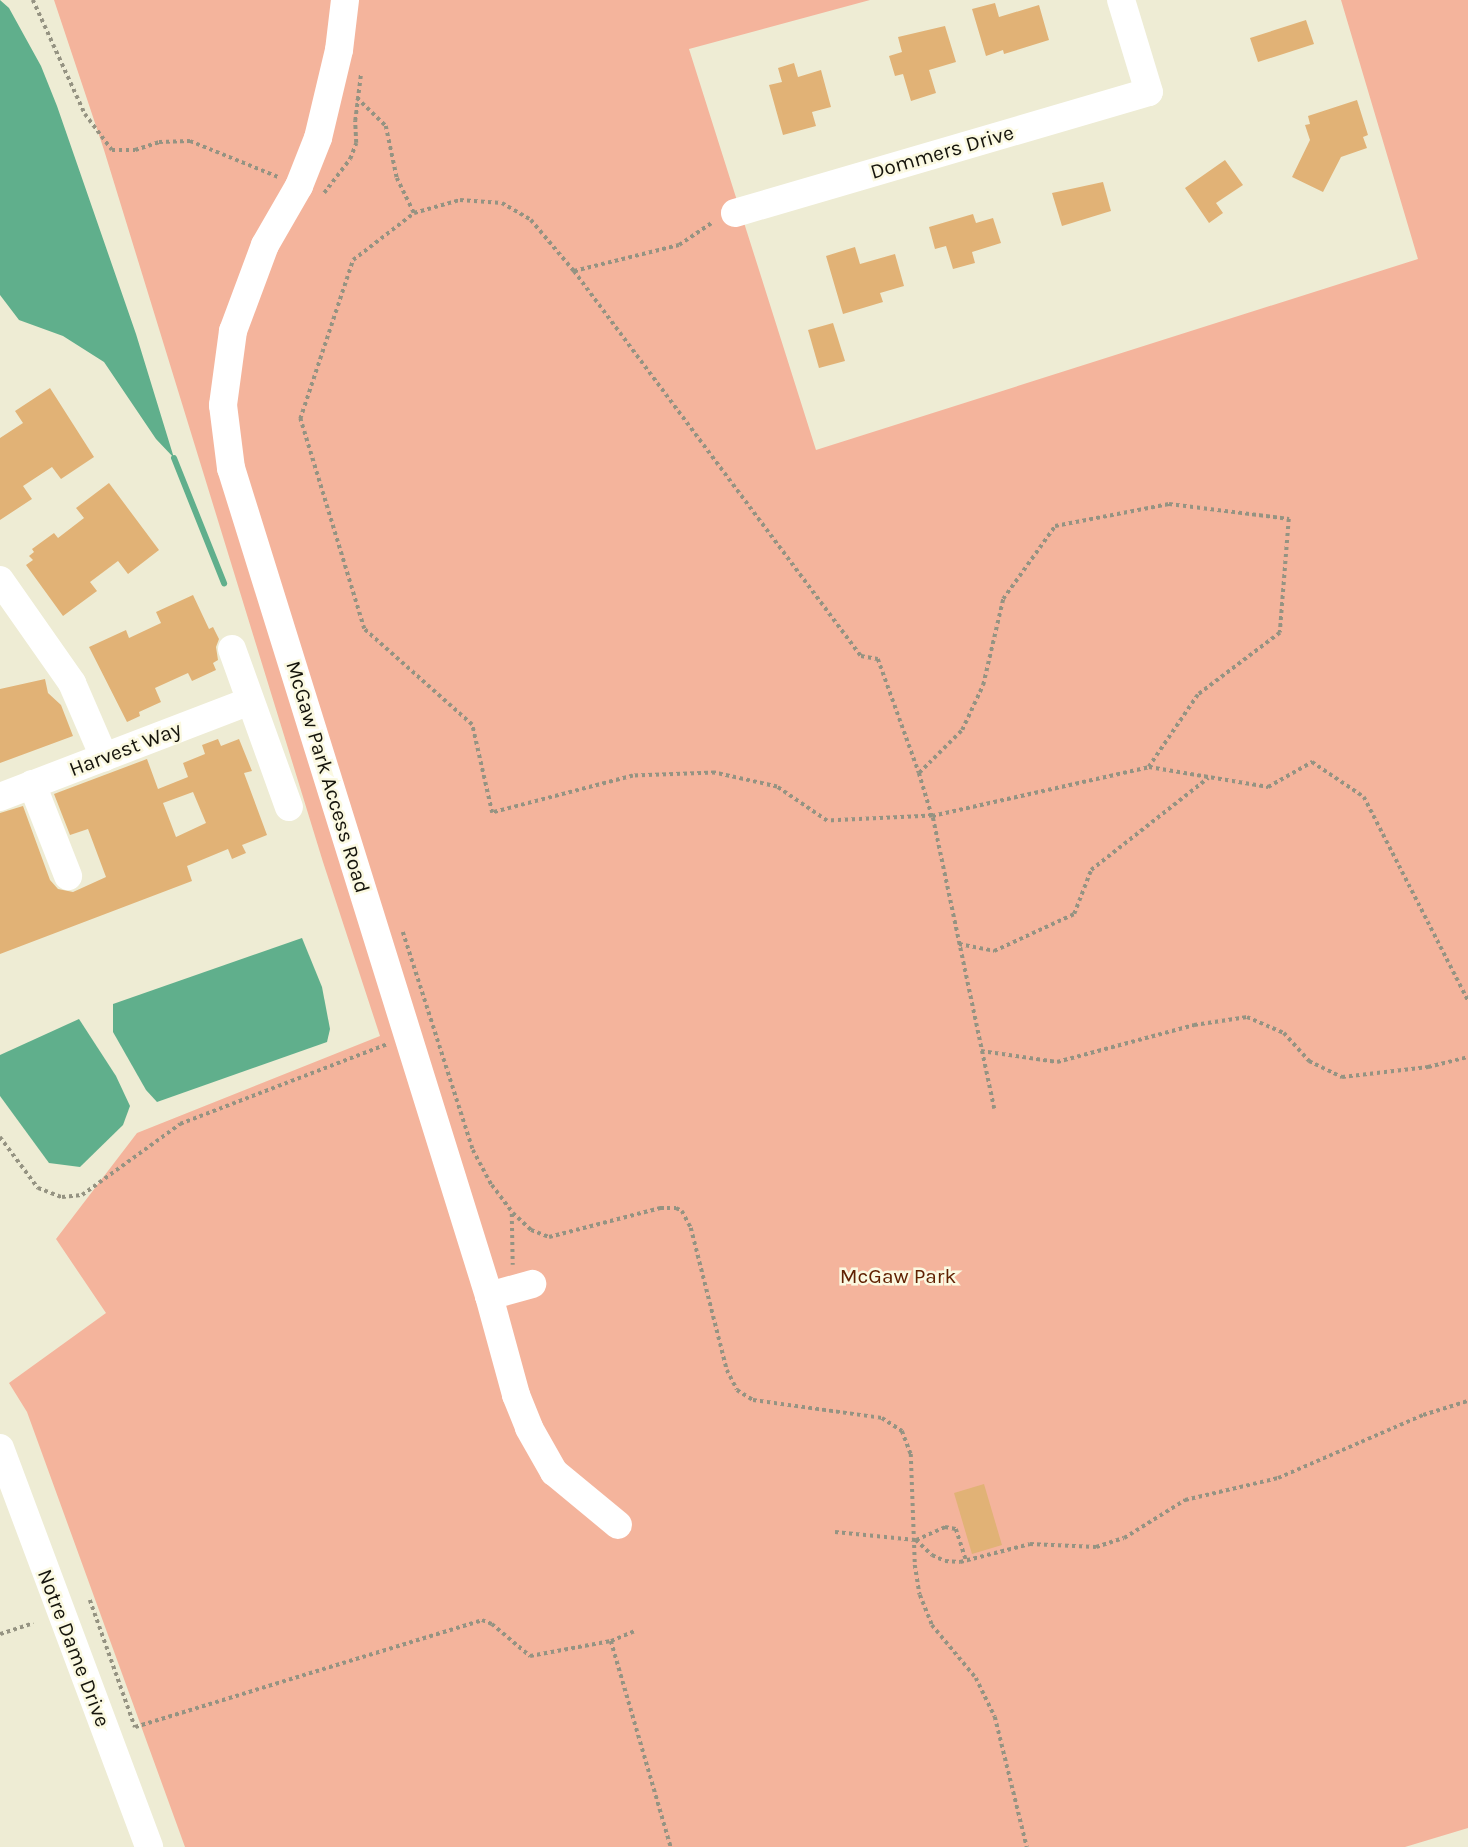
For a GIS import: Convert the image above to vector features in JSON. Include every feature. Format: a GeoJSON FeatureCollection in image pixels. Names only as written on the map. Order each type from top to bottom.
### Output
{"type":"FeatureCollection","features":[{"type":"Feature","properties":{"kind":"street","name":"McGaw Park Access Road"},"geometry":{"type":"LineString","coordinates":[[345,0],[339,50],[318,138],[299,186],[265,245],[233,331],[223,405],[231,468],[489,1296],[516,1395],[535,1439],[554,1472],[618,1525]]}},
{"type":"Feature","properties":{"kind":"street","name":"Dommers Drive"},"geometry":{"type":"LineString","coordinates":[[735,213],[1149,92],[1121,0]]}},
{"type":"Feature","properties":{"kind":"street"},"geometry":{"type":"LineString","coordinates":[[0,580],[72,683],[104,757]]}},
{"type":"Feature","properties":{"kind":"street"},"geometry":{"type":"LineString","coordinates":[[232,649],[289,807]]}},
{"type":"Feature","properties":{"kind":"street","name":"Harvest Way"},"geometry":{"type":"LineString","coordinates":[[0,797],[250,701]]}},
{"type":"Feature","properties":{"kind":"street"},"geometry":{"type":"LineString","coordinates":[[32,785],[68,876]]}},
{"type":"Feature","properties":{"kind":"street"},"geometry":{"type":"LineString","coordinates":[[489,1296],[525,1286]]}},
{"type":"Feature","properties":{"kind":"street","name":"Notre Dame Drive"},"geometry":{"type":"LineString","coordinates":[[0,1448],[149,1847]]}},
{"type":"Feature","properties":{"kind":"path"},"geometry":{"type":"LineString","coordinates":[[33,0],[85,114],[112,150],[135,150],[159,142],[190,141],[321,197],[350,159],[356,143],[356,98],[361,70]]}},
{"type":"Feature","properties":{"kind":"path"},"geometry":{"type":"LineString","coordinates":[[356,98],[386,126],[397,178],[414,213]]}},
{"type":"Feature","properties":{"kind":"path"},"geometry":{"type":"LineString","coordinates":[[994,1109],[932,816],[878,659],[861,656],[574,271],[531,220],[502,203],[460,200],[414,213],[353,260],[300,419],[364,629],[472,725],[492,813],[633,776],[715,773],[777,787],[827,821],[932,816],[1149,767],[1268,787],[1312,762],[1364,797],[1468,1000]]}},
{"type":"Feature","properties":{"kind":"path"},"geometry":{"type":"LineString","coordinates":[[574,271],[679,245],[703,226],[735,213]]}},
{"type":"Feature","properties":{"kind":"path"},"geometry":{"type":"LineString","coordinates":[[919,773],[962,730],[983,685],[1003,599],[1055,526],[1169,504],[1289,519],[1280,633],[1198,695],[1149,767]]}},
{"type":"Feature","properties":{"kind":"path"},"geometry":{"type":"LineString","coordinates":[[959,944],[993,951],[1074,914],[1091,870],[1209,777]]}},
{"type":"Feature","properties":{"kind":"path"},"geometry":{"type":"LineString","coordinates":[[400,924],[473,1150],[492,1185],[513,1213],[531,1230],[550,1237],[660,1208],[676,1208],[682,1211],[691,1228],[727,1370],[737,1390],[753,1400],[882,1418],[902,1431],[911,1454],[915,1565],[925,1610],[940,1637],[976,1678],[995,1717],[1027,1847]]}},
{"type":"Feature","properties":{"kind":"path"},"geometry":{"type":"LineString","coordinates":[[981,1051],[1057,1062],[1194,1025],[1247,1017],[1284,1032],[1309,1061],[1342,1077],[1428,1067],[1468,1057]]}},
{"type":"Feature","properties":{"kind":"path"},"geometry":{"type":"LineString","coordinates":[[0,1137],[38,1188],[62,1196],[82,1195],[180,1124],[391,1042]]}},
{"type":"Feature","properties":{"kind":"path"},"geometry":{"type":"LineString","coordinates":[[513,1213],[512,1257],[525,1286]]}},
{"type":"Feature","properties":{"kind":"path"},"geometry":{"type":"LineString","coordinates":[[835,1532],[916,1540],[946,1561],[966,1560],[1030,1545],[1096,1548],[1124,1538],[1185,1500],[1278,1478],[1423,1415],[1468,1401]]}},
{"type":"Feature","properties":{"kind":"path"},"geometry":{"type":"LineString","coordinates":[[916,1540],[945,1527],[956,1529],[966,1560]]}},
{"type":"Feature","properties":{"kind":"path"},"geometry":{"type":"LineString","coordinates":[[90,1600],[135,1727],[482,1620],[492,1624],[530,1656],[611,1641],[635,1631]]}},
{"type":"Feature","properties":{"kind":"path"},"geometry":{"type":"LineString","coordinates":[[0,1634],[33,1623]]}},
{"type":"Feature","properties":{"kind":"path"},"geometry":{"type":"LineString","coordinates":[[611,1641],[671,1847]]}},
{"type":"Feature","properties":{"kind":"green space","name":"McGaw Park"},"geometry":{"type":"Polygon","coordinates":[[[54,0],[870,0],[689,49],[816,450],[1418,259],[1341,0],[1468,0],[1468,1828],[1405,1847],[185,1847],[27,1412],[9,1383],[106,1313],[56,1239],[137,1133],[380,1036],[323,862],[104,150],[54,0]]]}},
{"type":"Feature","properties":{"kind":"shaded area"},"geometry":{"type":"Polygon","coordinates":[[[0,0],[9,8],[41,66],[57,106],[136,334],[174,458],[156,439],[104,362],[63,336],[19,320],[0,295],[0,0]]]}},
{"type":"Feature","properties":{"kind":"shaded area"},"geometry":{"type":"Polygon","coordinates":[[[302,938],[322,987],[330,1029],[327,1042],[157,1102],[146,1090],[113,1032],[113,1004],[302,938]]]}},
{"type":"Feature","properties":{"kind":"shaded area"},"geometry":{"type":"Polygon","coordinates":[[[79,1019],[116,1076],[130,1106],[123,1125],[80,1167],[49,1163],[0,1096],[0,1055],[79,1019]]]}},
{"type":"Feature","properties":{"kind":"building"},"geometry":{"type":"Polygon","coordinates":[[[995,3],[999,17],[1039,5],[1049,40],[1004,54],[1003,50],[986,56],[972,9],[995,3]]]}},
{"type":"Feature","properties":{"kind":"building"},"geometry":{"type":"Polygon","coordinates":[[[1306,20],[1314,44],[1258,62],[1250,38],[1306,20]]]}},
{"type":"Feature","properties":{"kind":"building"},"geometry":{"type":"Polygon","coordinates":[[[945,26],[956,62],[929,70],[936,93],[911,101],[903,74],[895,76],[889,56],[902,52],[898,37],[945,26]]]}},
{"type":"Feature","properties":{"kind":"building"},"geometry":{"type":"Polygon","coordinates":[[[794,63],[798,77],[821,70],[831,107],[812,112],[816,126],[783,135],[769,85],[782,82],[778,68],[794,63]]]}},
{"type":"Feature","properties":{"kind":"building"},"geometry":{"type":"Polygon","coordinates":[[[1357,100],[1368,135],[1363,137],[1367,148],[1341,157],[1323,192],[1292,177],[1310,140],[1305,125],[1310,124],[1308,116],[1357,100]]]}},
{"type":"Feature","properties":{"kind":"building"},"geometry":{"type":"Polygon","coordinates":[[[1225,160],[1243,185],[1216,203],[1223,213],[1209,223],[1185,188],[1225,160]]]}},
{"type":"Feature","properties":{"kind":"building"},"geometry":{"type":"Polygon","coordinates":[[[1103,182],[1111,211],[1062,226],[1052,193],[1103,182]]]}},
{"type":"Feature","properties":{"kind":"building"},"geometry":{"type":"Polygon","coordinates":[[[973,214],[976,223],[993,218],[1001,243],[972,252],[975,263],[953,269],[946,246],[935,249],[929,227],[973,214]]]}},
{"type":"Feature","properties":{"kind":"building"},"geometry":{"type":"Polygon","coordinates":[[[855,247],[860,264],[895,254],[904,286],[880,293],[883,302],[843,314],[826,256],[855,247]]]}},
{"type":"Feature","properties":{"kind":"building"},"geometry":{"type":"Polygon","coordinates":[[[833,323],[845,361],[819,368],[808,330],[833,323]]]}},
{"type":"Feature","properties":{"kind":"building"},"geometry":{"type":"Polygon","coordinates":[[[50,388],[94,457],[61,479],[52,467],[23,486],[32,499],[0,520],[0,438],[23,423],[15,411],[50,388]]]}},
{"type":"Feature","properties":{"kind":"building"},"geometry":{"type":"Polygon","coordinates":[[[109,483],[159,550],[128,574],[118,561],[90,582],[97,591],[63,616],[26,565],[33,560],[29,556],[34,552],[32,549],[54,533],[58,538],[84,518],[76,508],[109,483]]]}},
{"type":"Feature","properties":{"kind":"building"},"geometry":{"type":"Polygon","coordinates":[[[193,595],[209,629],[213,627],[219,639],[216,647],[218,660],[213,663],[216,670],[192,681],[188,673],[155,688],[161,702],[139,712],[140,716],[127,722],[89,647],[126,630],[129,638],[161,623],[156,612],[193,595]]]}},
{"type":"Feature","properties":{"kind":"building"},"geometry":{"type":"Polygon","coordinates":[[[45,679],[48,693],[61,705],[73,736],[0,763],[0,689],[45,679]]]}},
{"type":"Feature","properties":{"kind":"building"},"geometry":{"type":"Polygon","coordinates":[[[218,739],[221,746],[239,739],[252,771],[244,773],[267,835],[242,845],[246,853],[232,859],[228,849],[187,866],[192,881],[0,954],[0,813],[23,806],[50,880],[58,889],[73,892],[106,877],[88,829],[70,835],[54,794],[147,759],[158,789],[188,777],[183,763],[205,754],[202,745],[218,739]],[[193,792],[163,803],[176,837],[206,823],[193,792]]]}},
{"type":"Feature","properties":{"kind":"building"},"geometry":{"type":"Polygon","coordinates":[[[984,1484],[1002,1545],[972,1554],[954,1493],[984,1484]]]}},
{"type":"Feature","properties":{"kind":"waterway"},"geometry":{"type":"LineString","coordinates":[[174,458],[224,583]]}}]}
